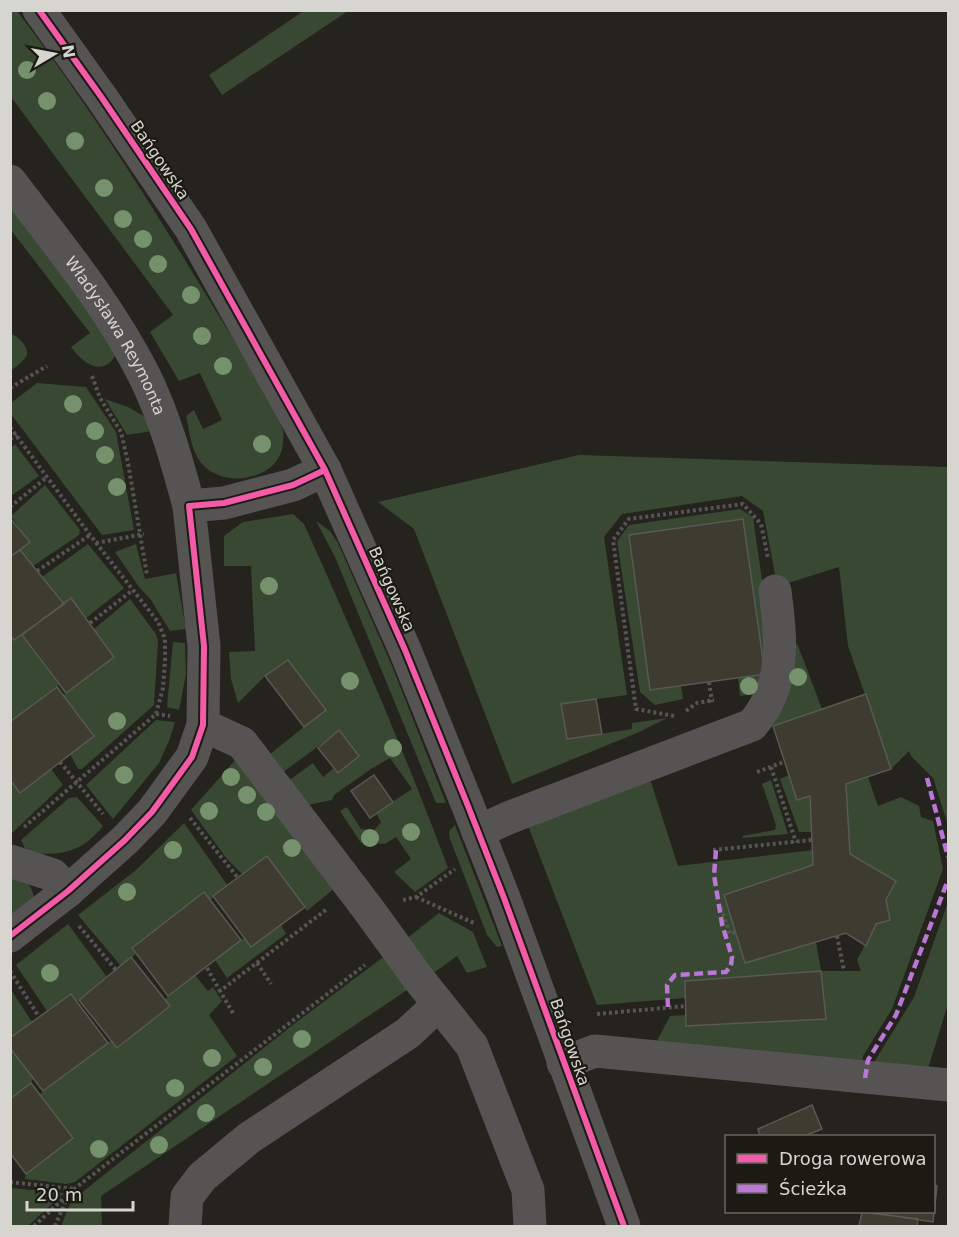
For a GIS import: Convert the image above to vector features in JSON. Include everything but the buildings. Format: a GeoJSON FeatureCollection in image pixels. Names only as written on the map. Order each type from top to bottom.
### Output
{"type":"FeatureCollection","features":[{"type":"Feature","properties":{"kind":"street","name":"Bańgowska"},"geometry":{"type":"LineString","coordinates":[[39,10],[102,98],[191,230],[325,470],[405,650],[478,832],[624,1227]]}},
{"type":"Feature","properties":{"kind":"street","name":"Władysława Reymonta"},"geometry":{"type":"LineString","coordinates":[[10,180],[98,296],[145,376],[170,437],[189,506],[204,645],[203,725],[192,757],[152,812],[125,840],[68,891],[10,936]]}},
{"type":"Feature","properties":{"kind":"street"},"geometry":{"type":"LineString","coordinates":[[189,506],[224,503],[293,486],[325,470]]}},
{"type":"Feature","properties":{"kind":"street"},"geometry":{"type":"LineString","coordinates":[[478,832],[508,818],[752,725],[771,698],[776,676],[781,641],[775,591]]}},
{"type":"Feature","properties":{"kind":"street"},"geometry":{"type":"LineString","coordinates":[[203,725],[242,743],[438,1005],[472,1046],[528,1190],[532,1224],[530,1227]]}},
{"type":"Feature","properties":{"kind":"street"},"geometry":{"type":"LineString","coordinates":[[10,861],[53,875],[68,891]]}},
{"type":"Feature","properties":{"kind":"street"},"geometry":{"type":"LineString","coordinates":[[185,1227],[187,1197],[202,1178],[249,1138],[408,1033],[438,1005]]}},
{"type":"Feature","properties":{"kind":"street"},"geometry":{"type":"LineString","coordinates":[[563,1063],[596,1051],[948,1085]]}},
{"type":"Feature","properties":{"kind":"path"},"geometry":{"type":"LineString","coordinates":[[10,388],[46,366]]}},
{"type":"Feature","properties":{"kind":"path"},"geometry":{"type":"LineString","coordinates":[[92,376],[100,398],[121,432],[142,534],[147,575]]}},
{"type":"Feature","properties":{"kind":"path"},"geometry":{"type":"LineString","coordinates":[[10,427],[158,622],[165,639],[163,688],[156,714],[20,830]]}},
{"type":"Feature","properties":{"kind":"path"},"geometry":{"type":"LineString","coordinates":[[10,439],[17,435]]}},
{"type":"Feature","properties":{"kind":"path"},"geometry":{"type":"LineString","coordinates":[[10,507],[47,477]]}},
{"type":"Feature","properties":{"kind":"path"},"geometry":{"type":"LineString","coordinates":[[678,716],[636,709],[613,540],[629,519],[743,504],[761,524],[775,591]]}},
{"type":"Feature","properties":{"kind":"path"},"geometry":{"type":"LineString","coordinates":[[96,543],[142,534]]}},
{"type":"Feature","properties":{"kind":"path"},"geometry":{"type":"LineString","coordinates":[[37,571],[90,535]]}},
{"type":"Feature","properties":{"kind":"path"},"geometry":{"type":"LineString","coordinates":[[90,623],[133,590]]}},
{"type":"Feature","properties":{"kind":"path"},"geometry":{"type":"LineString","coordinates":[[709,682],[712,700]]}},
{"type":"Feature","properties":{"kind":"path"},"geometry":{"type":"LineString","coordinates":[[60,762],[76,783]]}},
{"type":"Feature","properties":{"kind":"path"},"geometry":{"type":"LineString","coordinates":[[757,772],[784,762]]}},
{"type":"Feature","properties":{"kind":"path"},"geometry":{"type":"LineString","coordinates":[[771,766],[795,842]]}},
{"type":"Feature","properties":{"kind":"path"},"geometry":{"type":"LineString","coordinates":[[185,813],[238,878]]}},
{"type":"Feature","properties":{"kind":"path"},"geometry":{"type":"LineString","coordinates":[[713,850],[812,840]]}},
{"type":"Feature","properties":{"kind":"path"},"geometry":{"type":"LineString","coordinates":[[456,868],[416,897],[480,926]]}},
{"type":"Feature","properties":{"kind":"path"},"geometry":{"type":"LineString","coordinates":[[220,991],[353,889]]}},
{"type":"Feature","properties":{"kind":"path"},"geometry":{"type":"LineString","coordinates":[[721,908],[730,934],[736,932]]}},
{"type":"Feature","properties":{"kind":"path"},"geometry":{"type":"LineString","coordinates":[[75,922],[116,970]]}},
{"type":"Feature","properties":{"kind":"path"},"geometry":{"type":"LineString","coordinates":[[837,936],[844,971]]}},
{"type":"Feature","properties":{"kind":"path"},"geometry":{"type":"LineString","coordinates":[[34,1227],[74,1189],[393,943]]}},
{"type":"Feature","properties":{"kind":"path"},"geometry":{"type":"LineString","coordinates":[[257,963],[272,984]]}},
{"type":"Feature","properties":{"kind":"path"},"geometry":{"type":"LineString","coordinates":[[207,968],[233,1013]]}},
{"type":"Feature","properties":{"kind":"path"},"geometry":{"type":"LineString","coordinates":[[10,971],[39,1017]]}},
{"type":"Feature","properties":{"kind":"path"},"geometry":{"type":"LineString","coordinates":[[591,1014],[686,1006]]}},
{"type":"Feature","properties":{"kind":"path"},"geometry":{"type":"LineString","coordinates":[[10,1182],[74,1189]]}},
{"type":"Feature","properties":{"kind":"path"},"geometry":{"type":"LineString","coordinates":[[55,1227],[68,1195]]}},
{"type":"Feature","properties":{"kind":"green space"},"geometry":{"type":"Polygon","coordinates":[[[305,10],[348,11],[222,95],[209,75],[305,10]]]}},
{"type":"Feature","properties":{"kind":"green space"},"geometry":{"type":"Polygon","coordinates":[[[11,11],[17,11],[45,48],[125,164],[236,344],[279,420],[283,433],[281,453],[265,471],[253,476],[227,477],[214,473],[204,466],[196,455],[186,416],[194,410],[203,429],[222,420],[200,373],[179,381],[150,332],[173,315],[11,97],[11,11]]]}},
{"type":"Feature","properties":{"kind":"green space"},"geometry":{"type":"Polygon","coordinates":[[[10,197],[118,349],[108,364],[102,367],[89,364],[71,347],[90,333],[11,230],[10,197]]]}},
{"type":"Feature","properties":{"kind":"green space"},"geometry":{"type":"Polygon","coordinates":[[[11,334],[23,343],[27,354],[23,361],[11,371],[11,334]]]}},
{"type":"Feature","properties":{"kind":"green space"},"geometry":{"type":"Polygon","coordinates":[[[37,383],[86,387],[116,432],[134,530],[102,535],[11,414],[11,403],[37,383]]]}},
{"type":"Feature","properties":{"kind":"green space"},"geometry":{"type":"Polygon","coordinates":[[[105,399],[128,407],[147,418],[152,431],[127,435],[105,399]]]}},
{"type":"Feature","properties":{"kind":"green space"},"geometry":{"type":"Polygon","coordinates":[[[15,444],[39,476],[11,496],[11,448],[15,444]]]}},
{"type":"Feature","properties":{"kind":"green space"},"geometry":{"type":"Polygon","coordinates":[[[579,455],[948,467],[948,825],[933,778],[911,756],[909,751],[891,769],[848,646],[839,567],[788,583],[775,574],[763,511],[742,496],[622,514],[604,537],[627,695],[562,704],[567,739],[632,729],[632,723],[667,718],[637,733],[512,784],[414,529],[378,502],[579,455]]]}},
{"type":"Feature","properties":{"kind":"green space"},"geometry":{"type":"Polygon","coordinates":[[[45,485],[80,530],[79,535],[33,566],[20,550],[29,542],[11,516],[45,485]]]}},
{"type":"Feature","properties":{"kind":"green space"},"geometry":{"type":"Polygon","coordinates":[[[740,509],[753,517],[774,664],[756,694],[740,696],[738,678],[765,674],[743,519],[629,535],[650,690],[681,686],[683,699],[655,705],[640,692],[617,541],[629,525],[740,509]]]}},
{"type":"Feature","properties":{"kind":"green space"},"geometry":{"type":"Polygon","coordinates":[[[293,514],[304,524],[342,609],[397,738],[448,868],[415,892],[394,872],[411,859],[396,837],[385,844],[361,843],[340,811],[347,807],[361,829],[374,830],[381,822],[376,813],[412,789],[390,758],[334,795],[332,800],[308,805],[288,781],[313,763],[323,777],[334,768],[338,773],[359,756],[339,731],[282,773],[269,755],[325,710],[288,660],[265,676],[238,703],[231,679],[229,652],[255,651],[251,566],[224,566],[224,536],[243,522],[293,514]]]}},
{"type":"Feature","properties":{"kind":"green space"},"geometry":{"type":"Polygon","coordinates":[[[316,521],[330,531],[338,543],[392,666],[446,803],[436,803],[335,557],[316,521]]]}},
{"type":"Feature","properties":{"kind":"green space"},"geometry":{"type":"Polygon","coordinates":[[[88,544],[124,588],[86,618],[64,604],[42,577],[88,544]]]}},
{"type":"Feature","properties":{"kind":"green space"},"geometry":{"type":"Polygon","coordinates":[[[136,544],[145,579],[176,573],[186,629],[170,631],[151,600],[115,552],[136,544]]]}},
{"type":"Feature","properties":{"kind":"green space"},"geometry":{"type":"Polygon","coordinates":[[[130,599],[156,634],[158,641],[154,705],[82,769],[78,769],[70,754],[94,736],[63,695],[114,657],[94,629],[130,599]]]}},
{"type":"Feature","properties":{"kind":"green space"},"geometry":{"type":"Polygon","coordinates":[[[11,635],[14,640],[22,635],[59,685],[11,722],[11,635]]]}},
{"type":"Feature","properties":{"kind":"green space"},"geometry":{"type":"Polygon","coordinates":[[[173,642],[185,643],[186,674],[179,710],[167,707],[173,642]]]}},
{"type":"Feature","properties":{"kind":"green space"},"geometry":{"type":"Polygon","coordinates":[[[797,643],[822,709],[773,726],[797,643]]]}},
{"type":"Feature","properties":{"kind":"green space"},"geometry":{"type":"Polygon","coordinates":[[[156,720],[175,722],[169,741],[159,763],[113,819],[86,785],[156,720]]]}},
{"type":"Feature","properties":{"kind":"green space"},"geometry":{"type":"Polygon","coordinates":[[[237,758],[335,888],[307,911],[267,856],[243,875],[227,859],[191,810],[237,758]]]}},
{"type":"Feature","properties":{"kind":"green space"},"geometry":{"type":"Polygon","coordinates":[[[51,769],[63,785],[12,833],[11,780],[51,769]]]}},
{"type":"Feature","properties":{"kind":"green space"},"geometry":{"type":"Polygon","coordinates":[[[789,775],[797,800],[810,796],[812,832],[799,832],[780,779],[789,775]]]}},
{"type":"Feature","properties":{"kind":"green space"},"geometry":{"type":"Polygon","coordinates":[[[868,777],[878,806],[901,797],[919,806],[921,817],[933,821],[943,869],[892,1009],[863,1056],[862,1070],[649,1056],[670,1016],[685,1015],[686,1026],[825,1019],[821,972],[685,981],[685,998],[597,1005],[527,823],[650,779],[678,866],[813,850],[816,942],[821,971],[861,971],[857,960],[876,924],[890,920],[886,900],[850,854],[846,784],[868,777]]]}},
{"type":"Feature","properties":{"kind":"green space"},"geometry":{"type":"Polygon","coordinates":[[[771,780],[788,834],[743,838],[742,836],[775,830],[776,825],[762,784],[771,780]]]}},
{"type":"Feature","properties":{"kind":"green space"},"geometry":{"type":"Polygon","coordinates":[[[77,797],[103,826],[95,835],[70,851],[50,854],[27,853],[21,840],[69,798],[77,797]]]}},
{"type":"Feature","properties":{"kind":"green space"},"geometry":{"type":"Polygon","coordinates":[[[184,823],[228,886],[210,900],[204,893],[132,948],[136,954],[121,966],[78,915],[136,870],[184,823]]]}},
{"type":"Feature","properties":{"kind":"green space"},"geometry":{"type":"Polygon","coordinates":[[[455,825],[502,946],[497,947],[487,935],[450,839],[449,831],[455,825]]]}},
{"type":"Feature","properties":{"kind":"green space"},"geometry":{"type":"Polygon","coordinates":[[[11,875],[27,883],[34,898],[11,917],[11,875]]]}},
{"type":"Feature","properties":{"kind":"green space"},"geometry":{"type":"Polygon","coordinates":[[[948,902],[948,1004],[927,1072],[873,1064],[914,997],[948,902]]]}},
{"type":"Feature","properties":{"kind":"green space"},"geometry":{"type":"Polygon","coordinates":[[[439,913],[473,932],[487,967],[467,973],[457,956],[432,974],[406,939],[439,913]]]}},
{"type":"Feature","properties":{"kind":"green space"},"geometry":{"type":"Polygon","coordinates":[[[68,924],[107,977],[77,1001],[70,994],[47,1011],[16,965],[68,924]]]}},
{"type":"Feature","properties":{"kind":"green space"},"geometry":{"type":"Polygon","coordinates":[[[281,925],[286,934],[227,978],[215,960],[244,938],[251,947],[281,925]]]}},
{"type":"Feature","properties":{"kind":"green space"},"geometry":{"type":"Polygon","coordinates":[[[390,952],[413,986],[101,1196],[102,1226],[61,1226],[71,1201],[294,1024],[390,952]]]}},
{"type":"Feature","properties":{"kind":"green space"},"geometry":{"type":"Polygon","coordinates":[[[195,975],[208,991],[213,987],[222,1001],[209,1015],[237,1056],[75,1182],[66,1184],[25,1179],[26,1174],[73,1138],[40,1094],[111,1040],[118,1048],[170,1006],[165,999],[195,975]]]}},
{"type":"Feature","properties":{"kind":"green space"},"geometry":{"type":"Polygon","coordinates":[[[10,988],[32,1022],[11,1038],[10,1038],[10,988]]]}},
{"type":"Feature","properties":{"kind":"green space"},"geometry":{"type":"Polygon","coordinates":[[[11,1048],[33,1079],[11,1099],[11,1048]]]}},
{"type":"Feature","properties":{"kind":"green space"},"geometry":{"type":"Polygon","coordinates":[[[11,1188],[64,1193],[28,1226],[11,1226],[11,1188]]]}},
{"type":"Feature","properties":{"kind":"marked path"},"geometry":{"type":"LineString","coordinates":[[927,778],[948,857]]}},
{"type":"Feature","properties":{"kind":"marked path"},"geometry":{"type":"LineString","coordinates":[[668,1007],[667,985],[675,975],[726,972],[731,965],[732,957],[722,924],[714,875],[716,850]]}},
{"type":"Feature","properties":{"kind":"marked path"},"geometry":{"type":"LineString","coordinates":[[865,1078],[868,1060],[896,1015],[948,880]]}},
{"type":"Feature","properties":{"kind":"cycle path"},"geometry":{"type":"LineString","coordinates":[[39,10],[191,229],[325,470],[405,650],[468,806],[624,1226]]}},
{"type":"Feature","properties":{"kind":"cycle path"},"geometry":{"type":"LineString","coordinates":[[10,936],[68,891],[125,840],[152,812],[192,757],[203,725],[204,646],[189,506],[224,503],[293,485],[325,470]]}}]}
